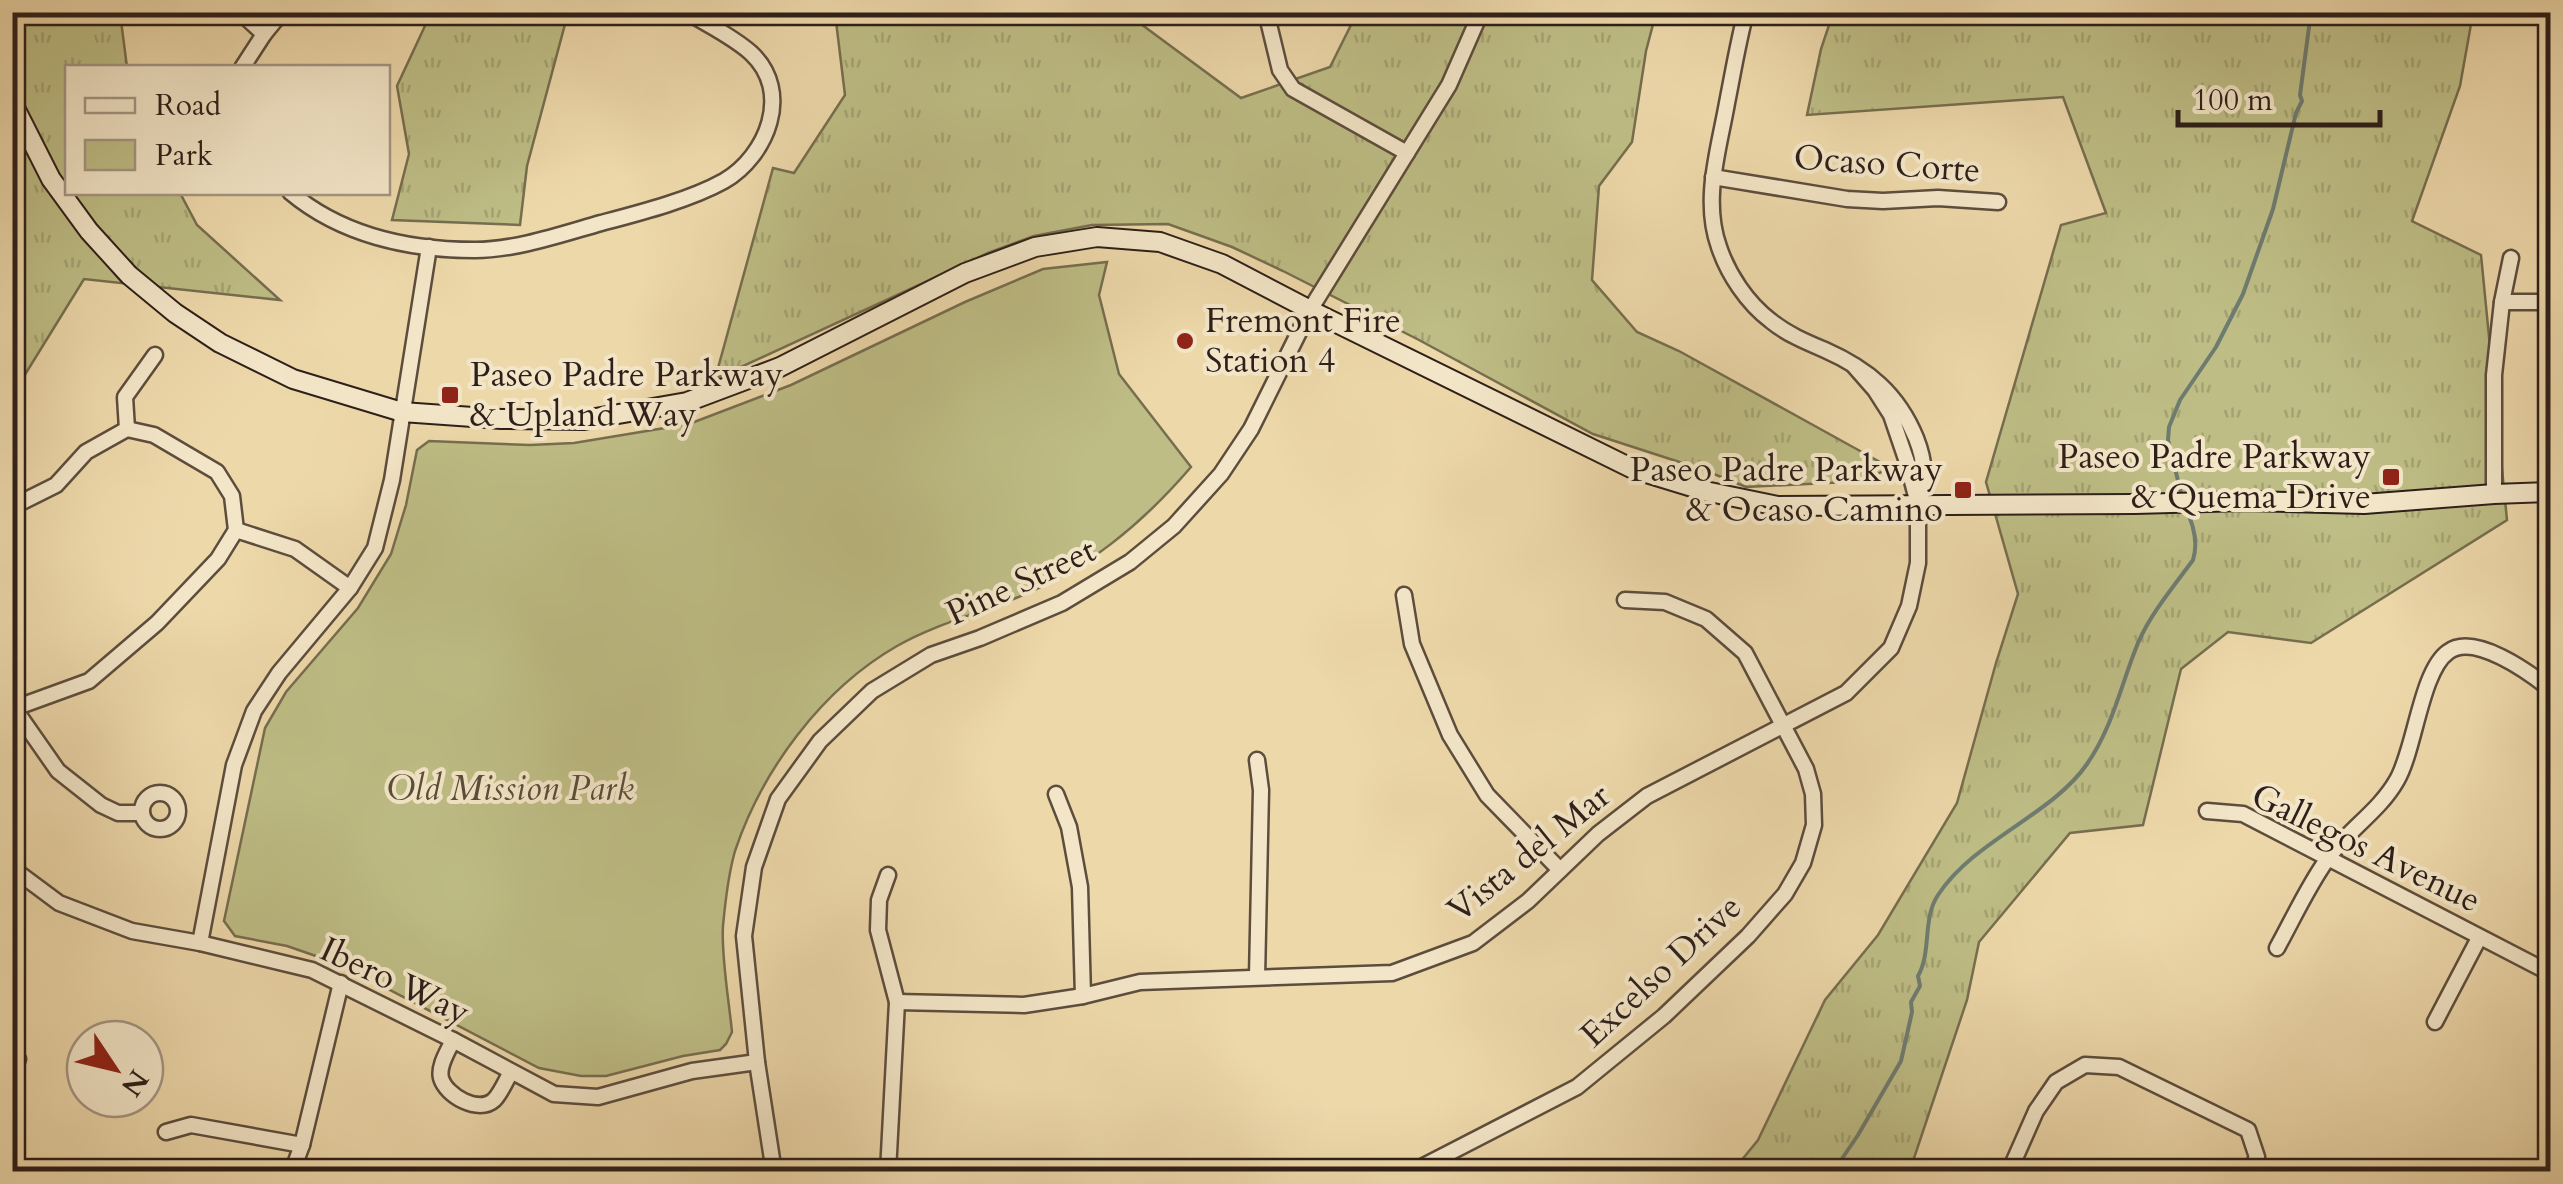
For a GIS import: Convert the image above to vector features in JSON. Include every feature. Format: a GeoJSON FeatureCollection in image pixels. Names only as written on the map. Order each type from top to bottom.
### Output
{"type":"FeatureCollection","features":[{"type":"Feature","properties":{"kind":"main road"},"geometry":{"type":"LineString","coordinates":[[14,110],[51,179],[89,231],[129,275],[176,313],[220,343],[293,379],[402,412],[584,420],[687,402],[780,367],[965,272],[1036,247],[1097,237],[1160,242],[1222,264],[1633,469],[1706,491],[1778,506],[2244,501],[2364,504],[2550,492]]}},
{"type":"Feature","properties":{"kind":"street"},"geometry":{"type":"LineString","coordinates":[[240,12],[264,34]]}},
{"type":"Feature","properties":{"kind":"street"},"geometry":{"type":"LineString","coordinates":[[244,65],[282,12]]}},
{"type":"Feature","properties":{"kind":"street"},"geometry":{"type":"LineString","coordinates":[[640,16],[656,12]]}},
{"type":"Feature","properties":{"kind":"street"},"geometry":{"type":"LineString","coordinates":[[294,195],[311,210],[366,236],[429,247],[478,250],[547,239],[662,206],[723,182],[760,149],[770,126],[773,102],[754,55],[686,12]]}},
{"type":"Feature","properties":{"kind":"street"},"geometry":{"type":"LineString","coordinates":[[1266,12],[1280,70],[1294,89],[1407,153]]}},
{"type":"Feature","properties":{"kind":"street","name":"Pine Street"},"geometry":{"type":"LineString","coordinates":[[774,1172],[744,936],[754,867],[778,799],[820,741],[872,692],[931,656],[1062,603],[1130,562],[1174,526],[1221,474],[1251,429],[1310,310],[1449,85],[1481,12]]}},
{"type":"Feature","properties":{"kind":"street","name":"Vista del Mar"},"geometry":{"type":"LineString","coordinates":[[896,1002],[1024,1004],[1083,996],[1140,982],[1392,973],[1473,943],[1528,902],[1598,834],[1647,796],[1846,693],[1890,648],[1909,606],[1918,562],[1918,504],[1925,488],[1918,443],[1886,388],[1854,366],[1790,334],[1768,319],[1742,292],[1718,244],[1713,222],[1713,177],[1746,12]]}},
{"type":"Feature","properties":{"kind":"street","name":"Ocaso Corte"},"geometry":{"type":"LineString","coordinates":[[1713,177],[1847,199],[1998,202]]}},
{"type":"Feature","properties":{"kind":"street"},"geometry":{"type":"LineString","coordinates":[[200,943],[234,765],[254,711],[279,672],[350,588],[375,548],[392,480],[429,247]]}},
{"type":"Feature","properties":{"kind":"street"},"geometry":{"type":"LineString","coordinates":[[2494,494],[2494,375],[2511,258]]}},
{"type":"Feature","properties":{"kind":"street"},"geometry":{"type":"LineString","coordinates":[[2502,302],[2550,302]]}},
{"type":"Feature","properties":{"kind":"street"},"geometry":{"type":"LineString","coordinates":[[127,429],[126,397],[155,355]]}},
{"type":"Feature","properties":{"kind":"street"},"geometry":{"type":"LineString","coordinates":[[12,507],[56,485],[86,452],[127,429],[154,436],[217,472],[232,496],[236,530],[218,559],[158,624],[90,681],[13,708],[58,771],[101,805],[118,813],[142,812]]}},
{"type":"Feature","properties":{"kind":"street"},"geometry":{"type":"LineString","coordinates":[[236,530],[295,549],[350,588]]}},
{"type":"Feature","properties":{"kind":"street"},"geometry":{"type":"LineString","coordinates":[[1404,595],[1412,644],[1450,735],[1486,795],[1560,870]]}},
{"type":"Feature","properties":{"kind":"street","name":"Excelso Drive"},"geometry":{"type":"LineString","coordinates":[[1412,1172],[1577,1088],[1664,1016],[1748,936],[1786,894],[1803,863],[1814,825],[1813,794],[1806,769],[1745,653],[1706,619],[1666,602],[1625,600]]}},
{"type":"Feature","properties":{"kind":"street"},"geometry":{"type":"LineString","coordinates":[[2277,948],[2327,858],[2382,801],[2398,778],[2432,672],[2448,652],[2462,646],[2481,648],[2550,690]]}},
{"type":"Feature","properties":{"kind":"street"},"geometry":{"type":"LineString","coordinates":[[1257,760],[1261,790],[1257,977]]}},
{"type":"Feature","properties":{"kind":"street"},"geometry":{"type":"LineString","coordinates":[[1056,794],[1069,827],[1080,887],[1083,996]]}},
{"type":"Feature","properties":{"kind":"street","name":"Gallegos Avenue"},"geometry":{"type":"LineString","coordinates":[[2207,811],[2243,814],[2550,974]]}},
{"type":"Feature","properties":{"kind":"street","name":"Ibero Way"},"geometry":{"type":"LineString","coordinates":[[12,868],[59,902],[132,931],[312,970],[554,1094],[598,1097],[692,1071],[757,1062]]}},
{"type":"Feature","properties":{"kind":"street"},"geometry":{"type":"LineString","coordinates":[[888,874],[879,900],[878,930],[896,1002],[888,1172]]}},
{"type":"Feature","properties":{"kind":"street"},"geometry":{"type":"LineString","coordinates":[[2435,1022],[2480,938]]}},
{"type":"Feature","properties":{"kind":"street"},"geometry":{"type":"LineString","coordinates":[[292,1172],[302,1146],[341,984]]}},
{"type":"Feature","properties":{"kind":"street"},"geometry":{"type":"LineString","coordinates":[[454,1040],[441,1067],[441,1076],[448,1090],[470,1104],[492,1102],[511,1072]]}},
{"type":"Feature","properties":{"kind":"street"},"geometry":{"type":"LineString","coordinates":[[2010,1172],[2036,1111],[2056,1082],[2085,1065],[2119,1066],[2248,1130],[2257,1157],[2250,1172]]}},
{"type":"Feature","properties":{"kind":"street"},"geometry":{"type":"LineString","coordinates":[[166,1132],[191,1125],[302,1146]]}},
{"type":"Feature","properties":{"kind":"green space"},"geometry":{"type":"Polygon","coordinates":[[[13,13],[120,13],[127,65],[65,65],[65,195],[181,195],[197,225],[280,300],[84,279],[13,394],[13,13]]]}},
{"type":"Feature","properties":{"kind":"green space"},"geometry":{"type":"Polygon","coordinates":[[[431,13],[568,13],[527,166],[520,225],[392,220],[409,154],[397,86],[431,13]]]}},
{"type":"Feature","properties":{"kind":"green space"},"geometry":{"type":"Polygon","coordinates":[[[835,13],[1126,13],[1241,98],[1330,67],[1357,13],[1656,13],[1632,142],[1599,186],[1592,280],[1637,332],[1679,351],[1889,467],[1867,481],[1746,487],[1593,434],[1283,271],[1168,224],[1092,225],[1034,236],[988,253],[715,379],[773,168],[794,173],[845,95],[835,13]]]}},
{"type":"Feature","properties":{"kind":"green space"},"geometry":{"type":"Polygon","coordinates":[[[1833,13],[2473,13],[2460,86],[2412,221],[2481,255],[2507,520],[2311,643],[2228,632],[2181,669],[2143,825],[2070,833],[1979,942],[1967,1000],[1912,1171],[1732,1172],[1758,1140],[1825,1000],[1878,935],[1957,803],[2018,594],[1986,482],[2061,225],[2106,213],[2063,97],[1807,115],[1833,13]]]}},
{"type":"Feature","properties":{"kind":"green space","name":"Old Mission Park"},"geometry":{"type":"Polygon","coordinates":[[[1107,262],[1099,295],[1119,374],[1191,467],[1153,508],[1090,559],[1042,587],[897,646],[844,685],[798,734],[761,791],[733,859],[723,938],[732,1032],[720,1050],[606,1076],[539,1068],[342,965],[287,946],[235,936],[224,921],[265,728],[286,692],[358,608],[391,554],[417,450],[429,441],[574,443],[689,424],[791,385],[1043,269],[1107,262]]]}},
{"type":"Feature","properties":{"kind":"waterway"},"geometry":{"type":"LineString","coordinates":[[2182,497],[2168,440],[2169,427],[2180,400],[2216,347],[2243,294],[2273,209],[2302,101],[2311,12]]}},
{"type":"Feature","properties":{"kind":"waterway"},"geometry":{"type":"LineString","coordinates":[[1833,1172],[1901,1061],[1911,1002],[1920,986],[1918,976],[1933,904],[1972,858],[2072,782],[2096,750],[2143,632],[2193,560],[2194,532],[2185,507]]}},
{"type":"Feature","properties":{"kind":"place","name":"Fremont Fire Station 4"},"geometry":{"type":"Point","coordinates":[1185,341]}},
{"type":"Feature","properties":{"kind":"place","name":"Paseo Padre Parkway & Upland Way"},"geometry":{"type":"Point","coordinates":[450,395]}},
{"type":"Feature","properties":{"kind":"place","name":"Paseo Padre Parkway & Quema Drive"},"geometry":{"type":"Point","coordinates":[2391,477]}},
{"type":"Feature","properties":{"kind":"place","name":"Paseo Padre Parkway & Ocaso Camino"},"geometry":{"type":"Point","coordinates":[1963,490]}}]}
